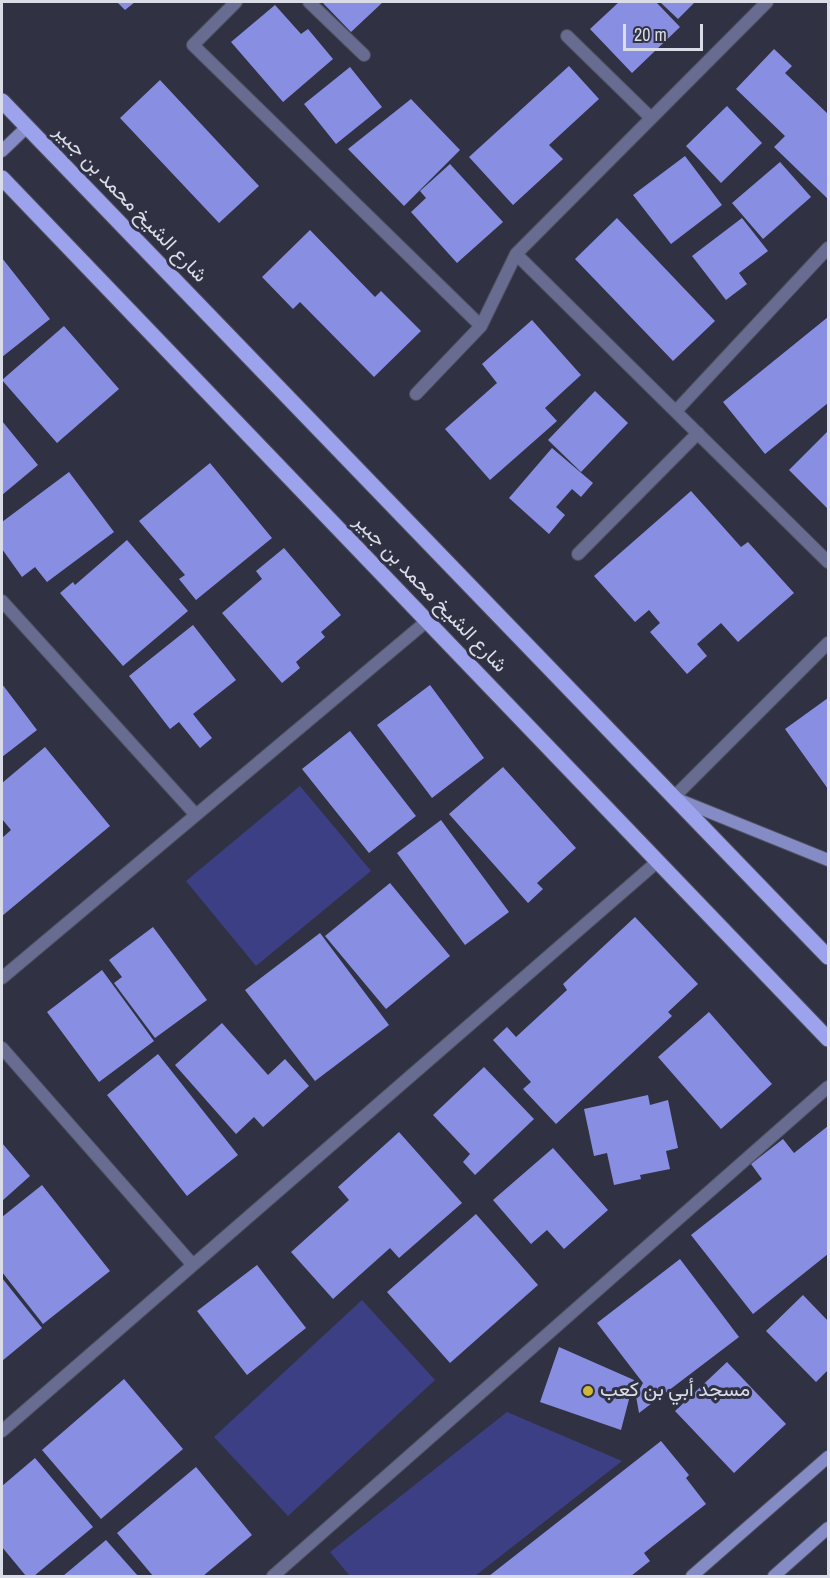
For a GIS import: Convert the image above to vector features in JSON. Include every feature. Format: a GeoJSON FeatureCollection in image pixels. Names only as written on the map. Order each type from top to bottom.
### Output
{"type":"FeatureCollection","features":[{"type":"Feature","properties":{"kind":"main road","name":"شارع الشيخ محمد بن جبير"},"geometry":{"type":"LineString","coordinates":[[2,101],[828,957]]}},
{"type":"Feature","properties":{"kind":"main road","name":"شارع الشيخ محمد بن جبير"},"geometry":{"type":"LineString","coordinates":[[2,178],[828,1039]]}},
{"type":"Feature","properties":{"kind":"street"},"geometry":{"type":"LineString","coordinates":[[236,2],[193,45],[481,326]]}},
{"type":"Feature","properties":{"kind":"street"},"geometry":{"type":"LineString","coordinates":[[309,2],[364,55]]}},
{"type":"Feature","properties":{"kind":"street"},"geometry":{"type":"LineString","coordinates":[[416,394],[481,326],[516,254],[767,2]]}},
{"type":"Feature","properties":{"kind":"street"},"geometry":{"type":"LineString","coordinates":[[567,36],[651,118]]}},
{"type":"Feature","properties":{"kind":"street"},"geometry":{"type":"LineString","coordinates":[[2,151],[27,127]]}},
{"type":"Feature","properties":{"kind":"street"},"geometry":{"type":"LineString","coordinates":[[676,411],[827,251]]}},
{"type":"Feature","properties":{"kind":"street"},"geometry":{"type":"LineString","coordinates":[[516,254],[828,562]]}},
{"type":"Feature","properties":{"kind":"street"},"geometry":{"type":"LineString","coordinates":[[578,554],[698,433]]}},
{"type":"Feature","properties":{"kind":"street"},"geometry":{"type":"LineString","coordinates":[[2,601],[196,815]]}},
{"type":"Feature","properties":{"kind":"street"},"geometry":{"type":"LineString","coordinates":[[2,978],[427,621]]}},
{"type":"Feature","properties":{"kind":"street"},"geometry":{"type":"LineString","coordinates":[[828,642],[674,797],[828,860]]}},
{"type":"Feature","properties":{"kind":"street"},"geometry":{"type":"LineString","coordinates":[[2,1431],[657,862]]}},
{"type":"Feature","properties":{"kind":"street"},"geometry":{"type":"LineString","coordinates":[[2,1048],[193,1265]]}},
{"type":"Feature","properties":{"kind":"street"},"geometry":{"type":"LineString","coordinates":[[273,1576],[828,1087]]}},
{"type":"Feature","properties":{"kind":"street"},"geometry":{"type":"LineString","coordinates":[[692,1576],[828,1457]]}},
{"type":"Feature","properties":{"kind":"street"},"geometry":{"type":"LineString","coordinates":[[774,1576],[828,1528]]}},
{"type":"Feature","properties":{"kind":"shaded area"},"geometry":{"type":"Polygon","coordinates":[[[300,786],[371,871],[256,966],[186,881],[300,786]]]}},
{"type":"Feature","properties":{"kind":"shaded area"},"geometry":{"type":"Polygon","coordinates":[[[362,1300],[435,1380],[288,1516],[214,1437],[362,1300]]]}},
{"type":"Feature","properties":{"kind":"shaded area"},"geometry":{"type":"Polygon","coordinates":[[[507,1412],[622,1461],[475,1576],[350,1576],[330,1552],[507,1412]]]}},
{"type":"Feature","properties":{"kind":"building"},"geometry":{"type":"Polygon","coordinates":[[[117,2],[135,2],[125,10],[117,2]]]}},
{"type":"Feature","properties":{"kind":"building"},"geometry":{"type":"Polygon","coordinates":[[[322,2],[383,2],[351,32],[322,2]]]}},
{"type":"Feature","properties":{"kind":"building"},"geometry":{"type":"Polygon","coordinates":[[[619,2],[656,2],[680,27],[632,73],[590,29],[619,2]]]}},
{"type":"Feature","properties":{"kind":"building"},"geometry":{"type":"Polygon","coordinates":[[[660,2],[695,2],[678,19],[660,2]]]}},
{"type":"Feature","properties":{"kind":"building"},"geometry":{"type":"Polygon","coordinates":[[[275,5],[301,34],[308,29],[333,59],[283,102],[231,42],[275,5]]]}},
{"type":"Feature","properties":{"kind":"building"},"geometry":{"type":"Polygon","coordinates":[[[774,49],[792,66],[785,73],[828,114],[828,199],[774,147],[785,136],[736,89],[774,49]]]}},
{"type":"Feature","properties":{"kind":"building"},"geometry":{"type":"Polygon","coordinates":[[[569,66],[599,99],[549,145],[563,159],[513,205],[469,157],[569,66]]]}},
{"type":"Feature","properties":{"kind":"building"},"geometry":{"type":"Polygon","coordinates":[[[350,67],[382,107],[336,144],[304,104],[350,67]]]}},
{"type":"Feature","properties":{"kind":"building"},"geometry":{"type":"Polygon","coordinates":[[[160,80],[259,186],[219,223],[120,118],[160,80]]]}},
{"type":"Feature","properties":{"kind":"building"},"geometry":{"type":"Polygon","coordinates":[[[411,99],[460,150],[404,206],[348,149],[411,99]]]}},
{"type":"Feature","properties":{"kind":"building"},"geometry":{"type":"Polygon","coordinates":[[[727,106],[762,143],[721,183],[686,146],[727,106]]]}},
{"type":"Feature","properties":{"kind":"building"},"geometry":{"type":"Polygon","coordinates":[[[685,156],[722,205],[671,244],[633,195],[685,156]]]}},
{"type":"Feature","properties":{"kind":"building"},"geometry":{"type":"Polygon","coordinates":[[[780,162],[811,197],[763,239],[732,203],[780,162]]]}},
{"type":"Feature","properties":{"kind":"building"},"geometry":{"type":"Polygon","coordinates":[[[450,164],[503,222],[457,263],[411,212],[426,198],[420,191],[450,164]]]}},
{"type":"Feature","properties":{"kind":"building"},"geometry":{"type":"Polygon","coordinates":[[[617,218],[715,321],[673,361],[575,259],[617,218]]]}},
{"type":"Feature","properties":{"kind":"building"},"geometry":{"type":"Polygon","coordinates":[[[742,218],[768,251],[739,273],[747,284],[726,300],[692,256],[742,218]]]}},
{"type":"Feature","properties":{"kind":"building"},"geometry":{"type":"Polygon","coordinates":[[[310,230],[375,297],[381,291],[421,331],[374,377],[300,302],[293,309],[262,277],[310,230]]]}},
{"type":"Feature","properties":{"kind":"building"},"geometry":{"type":"Polygon","coordinates":[[[2,258],[50,319],[2,357],[2,258]]]}},
{"type":"Feature","properties":{"kind":"building"},"geometry":{"type":"Polygon","coordinates":[[[828,317],[828,403],[765,454],[723,402],[828,317]]]}},
{"type":"Feature","properties":{"kind":"building"},"geometry":{"type":"Polygon","coordinates":[[[532,320],[581,375],[545,408],[557,421],[490,480],[445,429],[497,383],[482,364],[532,320]]]}},
{"type":"Feature","properties":{"kind":"building"},"geometry":{"type":"Polygon","coordinates":[[[64,326],[119,389],[57,443],[2,380],[64,326]]]}},
{"type":"Feature","properties":{"kind":"building"},"geometry":{"type":"Polygon","coordinates":[[[595,391],[628,423],[581,472],[548,440],[595,391]]]}},
{"type":"Feature","properties":{"kind":"building"},"geometry":{"type":"Polygon","coordinates":[[[2,421],[38,465],[2,495],[2,421]]]}},
{"type":"Feature","properties":{"kind":"building"},"geometry":{"type":"Polygon","coordinates":[[[828,431],[828,509],[789,470],[828,431]]]}},
{"type":"Feature","properties":{"kind":"building"},"geometry":{"type":"Polygon","coordinates":[[[552,448],[593,483],[581,497],[572,489],[556,507],[565,515],[549,534],[509,498],[552,448]]]}},
{"type":"Feature","properties":{"kind":"building"},"geometry":{"type":"Polygon","coordinates":[[[210,463],[272,538],[196,600],[179,579],[185,575],[139,521],[210,463]]]}},
{"type":"Feature","properties":{"kind":"building"},"geometry":{"type":"Polygon","coordinates":[[[69,472],[114,532],[47,582],[35,567],[22,577],[2,549],[2,522],[69,472]]]}},
{"type":"Feature","properties":{"kind":"building"},"geometry":{"type":"Polygon","coordinates":[[[691,491],[741,547],[748,542],[794,593],[738,642],[721,623],[697,644],[707,656],[687,674],[650,632],[660,623],[649,610],[635,622],[594,576],[691,491]]]}},
{"type":"Feature","properties":{"kind":"building"},"geometry":{"type":"Polygon","coordinates":[[[127,540],[188,611],[123,666],[60,593],[73,582],[75,585],[127,540]]]}},
{"type":"Feature","properties":{"kind":"building"},"geometry":{"type":"Polygon","coordinates":[[[284,548],[341,615],[321,632],[325,637],[296,662],[300,668],[282,683],[222,613],[262,579],[256,571],[284,548]]]}},
{"type":"Feature","properties":{"kind":"building"},"geometry":{"type":"Polygon","coordinates":[[[193,625],[236,680],[193,714],[212,738],[200,748],[179,722],[170,729],[129,676],[193,625]]]}},
{"type":"Feature","properties":{"kind":"building"},"geometry":{"type":"Polygon","coordinates":[[[2,684],[37,730],[2,757],[2,684]]]}},
{"type":"Feature","properties":{"kind":"building"},"geometry":{"type":"Polygon","coordinates":[[[430,685],[484,758],[432,798],[377,725],[430,685]]]}},
{"type":"Feature","properties":{"kind":"building"},"geometry":{"type":"Polygon","coordinates":[[[828,698],[828,789],[785,729],[828,698]]]}},
{"type":"Feature","properties":{"kind":"building"},"geometry":{"type":"Polygon","coordinates":[[[350,731],[416,816],[369,853],[302,769],[350,731]]]}},
{"type":"Feature","properties":{"kind":"building"},"geometry":{"type":"Polygon","coordinates":[[[45,747],[110,826],[2,916],[2,838],[11,830],[2,819],[2,783],[45,747]]]}},
{"type":"Feature","properties":{"kind":"building"},"geometry":{"type":"Polygon","coordinates":[[[503,767],[576,848],[537,883],[543,889],[528,903],[449,814],[503,767]]]}},
{"type":"Feature","properties":{"kind":"building"},"geometry":{"type":"Polygon","coordinates":[[[441,820],[509,912],[465,945],[397,853],[441,820]]]}},
{"type":"Feature","properties":{"kind":"building"},"geometry":{"type":"Polygon","coordinates":[[[390,883],[450,956],[386,1009],[325,936],[390,883]]]}},
{"type":"Feature","properties":{"kind":"building"},"geometry":{"type":"Polygon","coordinates":[[[635,917],[698,984],[668,1012],[672,1016],[556,1124],[523,1089],[531,1082],[493,1040],[507,1027],[516,1037],[567,990],[563,984],[635,917]]]}},
{"type":"Feature","properties":{"kind":"building"},"geometry":{"type":"Polygon","coordinates":[[[153,927],[207,1000],[155,1038],[114,983],[122,977],[109,960],[153,927]]]}},
{"type":"Feature","properties":{"kind":"building"},"geometry":{"type":"Polygon","coordinates":[[[320,933],[389,1025],[315,1081],[245,990],[320,933]]]}},
{"type":"Feature","properties":{"kind":"building"},"geometry":{"type":"Polygon","coordinates":[[[102,970],[154,1041],[99,1082],[47,1012],[102,970]]]}},
{"type":"Feature","properties":{"kind":"building"},"geometry":{"type":"Polygon","coordinates":[[[709,1012],[772,1084],[721,1129],[658,1057],[709,1012]]]}},
{"type":"Feature","properties":{"kind":"building"},"geometry":{"type":"Polygon","coordinates":[[[222,1023],[268,1075],[285,1059],[309,1086],[263,1127],[254,1117],[236,1134],[175,1065],[222,1023]]]}},
{"type":"Feature","properties":{"kind":"building"},"geometry":{"type":"Polygon","coordinates":[[[158,1054],[238,1155],[187,1196],[107,1095],[158,1054]]]}},
{"type":"Feature","properties":{"kind":"building"},"geometry":{"type":"Polygon","coordinates":[[[484,1067],[534,1119],[475,1175],[463,1162],[470,1154],[433,1115],[484,1067]]]}},
{"type":"Feature","properties":{"kind":"building"},"geometry":{"type":"Polygon","coordinates":[[[648,1095],[650,1105],[668,1100],[678,1148],[666,1151],[670,1169],[640,1175],[641,1179],[614,1185],[607,1153],[594,1156],[584,1109],[648,1095]]]}},
{"type":"Feature","properties":{"kind":"building"},"geometry":{"type":"Polygon","coordinates":[[[828,1126],[828,1254],[753,1314],[691,1235],[762,1179],[751,1164],[783,1139],[794,1153],[828,1126]]]}},
{"type":"Feature","properties":{"kind":"building"},"geometry":{"type":"Polygon","coordinates":[[[399,1132],[462,1203],[399,1258],[390,1248],[333,1299],[291,1252],[349,1200],[338,1187],[399,1132]]]}},
{"type":"Feature","properties":{"kind":"building"},"geometry":{"type":"Polygon","coordinates":[[[2,1143],[30,1176],[2,1201],[2,1143]]]}},
{"type":"Feature","properties":{"kind":"building"},"geometry":{"type":"Polygon","coordinates":[[[553,1148],[608,1210],[564,1249],[547,1230],[531,1244],[493,1200],[553,1148]]]}},
{"type":"Feature","properties":{"kind":"building"},"geometry":{"type":"Polygon","coordinates":[[[42,1185],[110,1271],[43,1324],[2,1272],[2,1217],[42,1185]]]}},
{"type":"Feature","properties":{"kind":"building"},"geometry":{"type":"Polygon","coordinates":[[[476,1214],[538,1285],[450,1363],[387,1292],[476,1214]]]}},
{"type":"Feature","properties":{"kind":"building"},"geometry":{"type":"Polygon","coordinates":[[[680,1259],[739,1337],[639,1413],[636,1396],[643,1383],[597,1323],[680,1259]]]}},
{"type":"Feature","properties":{"kind":"building"},"geometry":{"type":"Polygon","coordinates":[[[257,1265],[306,1328],[247,1375],[197,1311],[257,1265]]]}},
{"type":"Feature","properties":{"kind":"building"},"geometry":{"type":"Polygon","coordinates":[[[2,1278],[42,1328],[2,1361],[2,1278]]]}},
{"type":"Feature","properties":{"kind":"building"},"geometry":{"type":"Polygon","coordinates":[[[803,1295],[828,1321],[828,1370],[816,1382],[766,1331],[803,1295]]]}},
{"type":"Feature","properties":{"kind":"building","name":"مسجد أبي بن كعب"},"geometry":{"type":"Polygon","coordinates":[[[559,1347],[634,1380],[621,1430],[540,1402],[559,1347]]]}},
{"type":"Feature","properties":{"kind":"building"},"geometry":{"type":"Polygon","coordinates":[[[727,1362],[786,1424],[734,1473],[675,1411],[727,1362]]]}},
{"type":"Feature","properties":{"kind":"building"},"geometry":{"type":"Polygon","coordinates":[[[124,1379],[183,1449],[101,1519],[42,1450],[124,1379]]]}},
{"type":"Feature","properties":{"kind":"building"},"geometry":{"type":"Polygon","coordinates":[[[661,1441],[689,1475],[686,1478],[706,1504],[644,1553],[650,1561],[631,1576],[489,1576],[661,1441]]]}},
{"type":"Feature","properties":{"kind":"building"},"geometry":{"type":"Polygon","coordinates":[[[35,1458],[93,1527],[34,1576],[26,1576],[2,1547],[2,1486],[35,1458]]]}},
{"type":"Feature","properties":{"kind":"building"},"geometry":{"type":"Polygon","coordinates":[[[196,1467],[252,1535],[203,1576],[153,1576],[117,1533],[196,1467]]]}},
{"type":"Feature","properties":{"kind":"building"},"geometry":{"type":"Polygon","coordinates":[[[106,1540],[138,1576],[63,1576],[106,1540]]]}},
{"type":"Feature","properties":{"kind":"place","name":"مسجد أبي بن كعب"},"geometry":{"type":"Point","coordinates":[588,1391]}}]}
